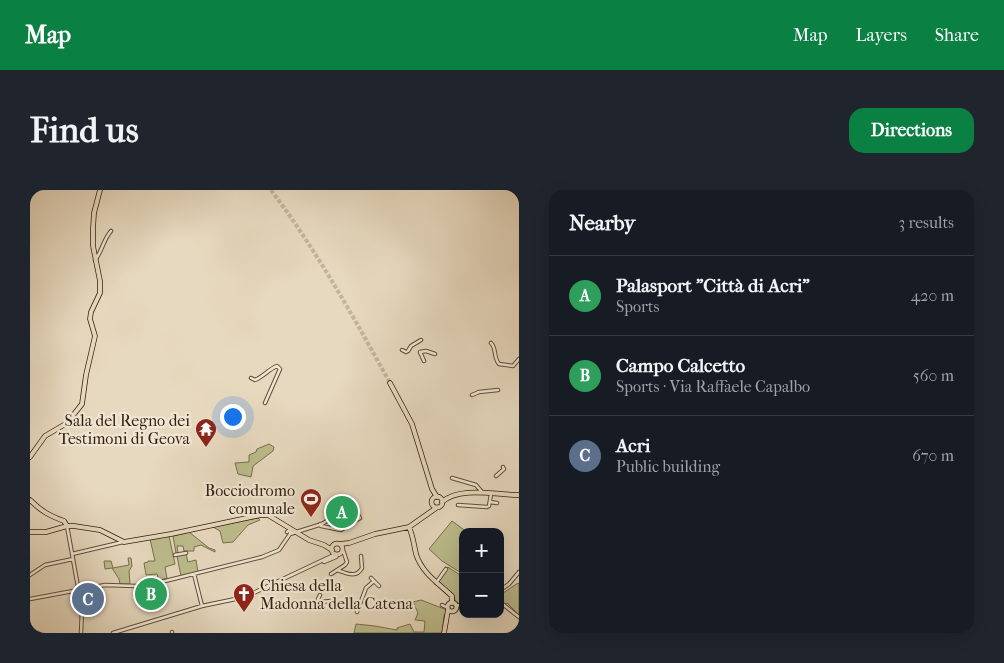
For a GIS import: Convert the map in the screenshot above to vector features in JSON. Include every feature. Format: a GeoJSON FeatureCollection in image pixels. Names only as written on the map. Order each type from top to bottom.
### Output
{"type":"FeatureCollection","features":[{"type":"Feature","properties":{"kind":"main road"},"geometry":{"type":"LineString","coordinates":[[30,456],[37,450],[45,436],[67,423],[82,404],[86,375],[95,336],[90,319],[91,312],[100,293],[93,228],[94,213],[100,190]]}},
{"type":"Feature","properties":{"kind":"main road"},"geometry":{"type":"LineString","coordinates":[[390,383],[412,424],[432,489],[436,497],[442,502]]}},
{"type":"Feature","properties":{"kind":"main road"},"geometry":{"type":"LineString","coordinates":[[436,497],[447,498],[465,493],[518,496]]}},
{"type":"Feature","properties":{"kind":"main road"},"geometry":{"type":"LineString","coordinates":[[426,516],[436,497]]}},
{"type":"Feature","properties":{"kind":"main road"},"geometry":{"type":"LineString","coordinates":[[324,545],[349,543],[366,536],[409,527],[441,506],[442,502],[447,498]]}},
{"type":"Feature","properties":{"kind":"main road"},"geometry":{"type":"LineString","coordinates":[[30,500],[40,510],[64,521],[67,526]]}},
{"type":"Feature","properties":{"kind":"main road"},"geometry":{"type":"LineString","coordinates":[[432,504],[436,508]]}},
{"type":"Feature","properties":{"kind":"main road"},"geometry":{"type":"LineString","coordinates":[[30,532],[46,532],[67,526],[100,530],[124,542],[268,515],[285,525],[289,532],[297,532],[309,540],[338,552]]}},
{"type":"Feature","properties":{"kind":"main road"},"geometry":{"type":"LineString","coordinates":[[409,527],[417,555],[431,578],[452,596],[452,607],[447,617],[444,633]]}},
{"type":"Feature","properties":{"kind":"main road"},"geometry":{"type":"LineString","coordinates":[[338,552],[349,543]]}},
{"type":"Feature","properties":{"kind":"main road"},"geometry":{"type":"LineString","coordinates":[[334,544],[338,552]]}},
{"type":"Feature","properties":{"kind":"main road"},"geometry":{"type":"LineString","coordinates":[[338,552],[340,544]]}},
{"type":"Feature","properties":{"kind":"street"},"geometry":{"type":"LineString","coordinates":[[95,260],[99,256],[104,241],[111,231]]}},
{"type":"Feature","properties":{"kind":"street"},"geometry":{"type":"LineString","coordinates":[[402,350],[408,351],[411,346],[421,340]]}},
{"type":"Feature","properties":{"kind":"street"},"geometry":{"type":"LineString","coordinates":[[490,343],[494,348],[495,359],[499,364],[513,366],[519,359]]}},
{"type":"Feature","properties":{"kind":"street"},"geometry":{"type":"LineString","coordinates":[[424,360],[420,352],[426,351],[435,354]]}},
{"type":"Feature","properties":{"kind":"street"},"geometry":{"type":"LineString","coordinates":[[251,378],[255,380],[260,378],[278,366],[280,369],[265,403]]}},
{"type":"Feature","properties":{"kind":"street"},"geometry":{"type":"LineString","coordinates":[[472,395],[479,392],[498,390]]}},
{"type":"Feature","properties":{"kind":"street"},"geometry":{"type":"LineString","coordinates":[[496,476],[504,467]]}},
{"type":"Feature","properties":{"kind":"street"},"geometry":{"type":"LineString","coordinates":[[452,478],[476,485],[483,494]]}},
{"type":"Feature","properties":{"kind":"street"},"geometry":{"type":"LineString","coordinates":[[458,506],[487,508],[490,502],[490,494]]}},
{"type":"Feature","properties":{"kind":"street"},"geometry":{"type":"LineString","coordinates":[[490,502],[497,503]]}},
{"type":"Feature","properties":{"kind":"street"},"geometry":{"type":"LineString","coordinates":[[320,524],[321,526],[341,530],[360,518],[356,512]]}},
{"type":"Feature","properties":{"kind":"street"},"geometry":{"type":"LineString","coordinates":[[297,532],[333,517]]}},
{"type":"Feature","properties":{"kind":"street"},"geometry":{"type":"LineString","coordinates":[[67,526],[82,609],[82,633]]}},
{"type":"Feature","properties":{"kind":"street"},"geometry":{"type":"LineString","coordinates":[[30,599],[79,589],[105,586],[149,585],[194,574],[277,552],[282,547],[289,532]]}},
{"type":"Feature","properties":{"kind":"street"},"geometry":{"type":"LineString","coordinates":[[72,554],[124,542]]}},
{"type":"Feature","properties":{"kind":"street"},"geometry":{"type":"LineString","coordinates":[[175,555],[186,552]]}},
{"type":"Feature","properties":{"kind":"street"},"geometry":{"type":"LineString","coordinates":[[331,574],[347,562],[345,556],[338,552]]}},
{"type":"Feature","properties":{"kind":"street"},"geometry":{"type":"LineString","coordinates":[[112,633],[202,606],[245,598],[338,552]]}},
{"type":"Feature","properties":{"kind":"street"},"geometry":{"type":"LineString","coordinates":[[316,564],[332,560],[338,552]]}},
{"type":"Feature","properties":{"kind":"street"},"geometry":{"type":"LineString","coordinates":[[337,570],[352,575],[359,573],[362,568],[361,556]]}},
{"type":"Feature","properties":{"kind":"street"},"geometry":{"type":"LineString","coordinates":[[30,575],[45,565],[73,559]]}},
{"type":"Feature","properties":{"kind":"street"},"geometry":{"type":"LineString","coordinates":[[436,583],[446,569]]}},
{"type":"Feature","properties":{"kind":"street"},"geometry":{"type":"LineString","coordinates":[[504,587],[519,572]]}},
{"type":"Feature","properties":{"kind":"street"},"geometry":{"type":"LineString","coordinates":[[194,574],[202,606]]}},
{"type":"Feature","properties":{"kind":"street"},"geometry":{"type":"LineString","coordinates":[[358,612],[366,588],[373,580],[379,586]]}},
{"type":"Feature","properties":{"kind":"street"},"geometry":{"type":"LineString","coordinates":[[320,595],[318,599],[320,602],[331,601]]}},
{"type":"Feature","properties":{"kind":"street"},"geometry":{"type":"LineString","coordinates":[[504,605],[519,617]]}},
{"type":"Feature","properties":{"kind":"street"},"geometry":{"type":"LineString","coordinates":[[452,607],[459,606]]}},
{"type":"Feature","properties":{"kind":"street"},"geometry":{"type":"LineString","coordinates":[[133,628],[134,633]]}},
{"type":"Feature","properties":{"kind":"street"},"geometry":{"type":"LineString","coordinates":[[30,632],[38,633]]}},
{"type":"Feature","properties":{"kind":"green space"},"geometry":{"type":"Polygon","coordinates":[[[269,444],[274,447],[273,451],[253,466],[251,477],[238,474],[235,463],[249,462],[249,455],[269,444]]]}},
{"type":"Feature","properties":{"kind":"green space"},"geometry":{"type":"Polygon","coordinates":[[[258,518],[260,520],[248,525],[233,542],[223,543],[220,531],[213,527],[258,518]]]}},
{"type":"Feature","properties":{"kind":"green space"},"geometry":{"type":"Polygon","coordinates":[[[452,521],[462,528],[459,528],[459,572],[442,561],[429,549],[452,521]]]}},
{"type":"Feature","properties":{"kind":"green space"},"geometry":{"type":"Polygon","coordinates":[[[189,532],[209,548],[215,550],[215,552],[201,545],[194,547],[194,551],[184,551],[183,546],[177,546],[178,553],[176,553],[173,536],[189,532]]]}},
{"type":"Feature","properties":{"kind":"green space"},"geometry":{"type":"Polygon","coordinates":[[[169,536],[175,564],[165,567],[167,578],[159,581],[157,574],[146,575],[144,563],[155,561],[150,539],[169,536]]]}},
{"type":"Feature","properties":{"kind":"green space"},"geometry":{"type":"Polygon","coordinates":[[[186,554],[188,562],[196,560],[198,572],[181,576],[177,556],[186,554]]]}},
{"type":"Feature","properties":{"kind":"green space"},"geometry":{"type":"Polygon","coordinates":[[[128,558],[131,558],[132,566],[129,571],[130,584],[120,584],[112,568],[105,569],[104,561],[111,561],[113,568],[129,565],[128,558]]]}},
{"type":"Feature","properties":{"kind":"green space"},"geometry":{"type":"Polygon","coordinates":[[[448,567],[459,574],[459,603],[456,603],[454,597],[438,583],[448,567]]]}},
{"type":"Feature","properties":{"kind":"green space"},"geometry":{"type":"Polygon","coordinates":[[[519,584],[519,615],[507,603],[504,603],[504,592],[519,584]]]}},
{"type":"Feature","properties":{"kind":"green space"},"geometry":{"type":"Polygon","coordinates":[[[421,600],[447,610],[444,616],[442,633],[354,633],[356,624],[397,630],[397,628],[410,624],[414,632],[424,632],[425,621],[415,620],[418,613],[413,602],[421,600]]]}},
{"type":"Feature","properties":{"kind":"tunnel"},"geometry":{"type":"LineString","coordinates":[[271,190],[319,260],[390,383]]}},
{"type":"Feature","properties":{"kind":"place","name":"Sala del Regno dei Testimoni di Geova"},"geometry":{"type":"Point","coordinates":[206,448]}},
{"type":"Feature","properties":{"kind":"place","name":"Palasport \"Città di Acri\""},"geometry":{"type":"Point","coordinates":[342,512]}},
{"type":"Feature","properties":{"kind":"place","name":"Bocciodromo comunale"},"geometry":{"type":"Point","coordinates":[311,518]}},
{"type":"Feature","properties":{"kind":"place","name":"Campo Calcetto"},"geometry":{"type":"Point","coordinates":[151,594]}},
{"type":"Feature","properties":{"kind":"place","name":"Acri"},"geometry":{"type":"Point","coordinates":[88,599]}},
{"type":"Feature","properties":{"kind":"place","name":"Chiesa della Madonna della Catena"},"geometry":{"type":"Point","coordinates":[244,613]}}]}
